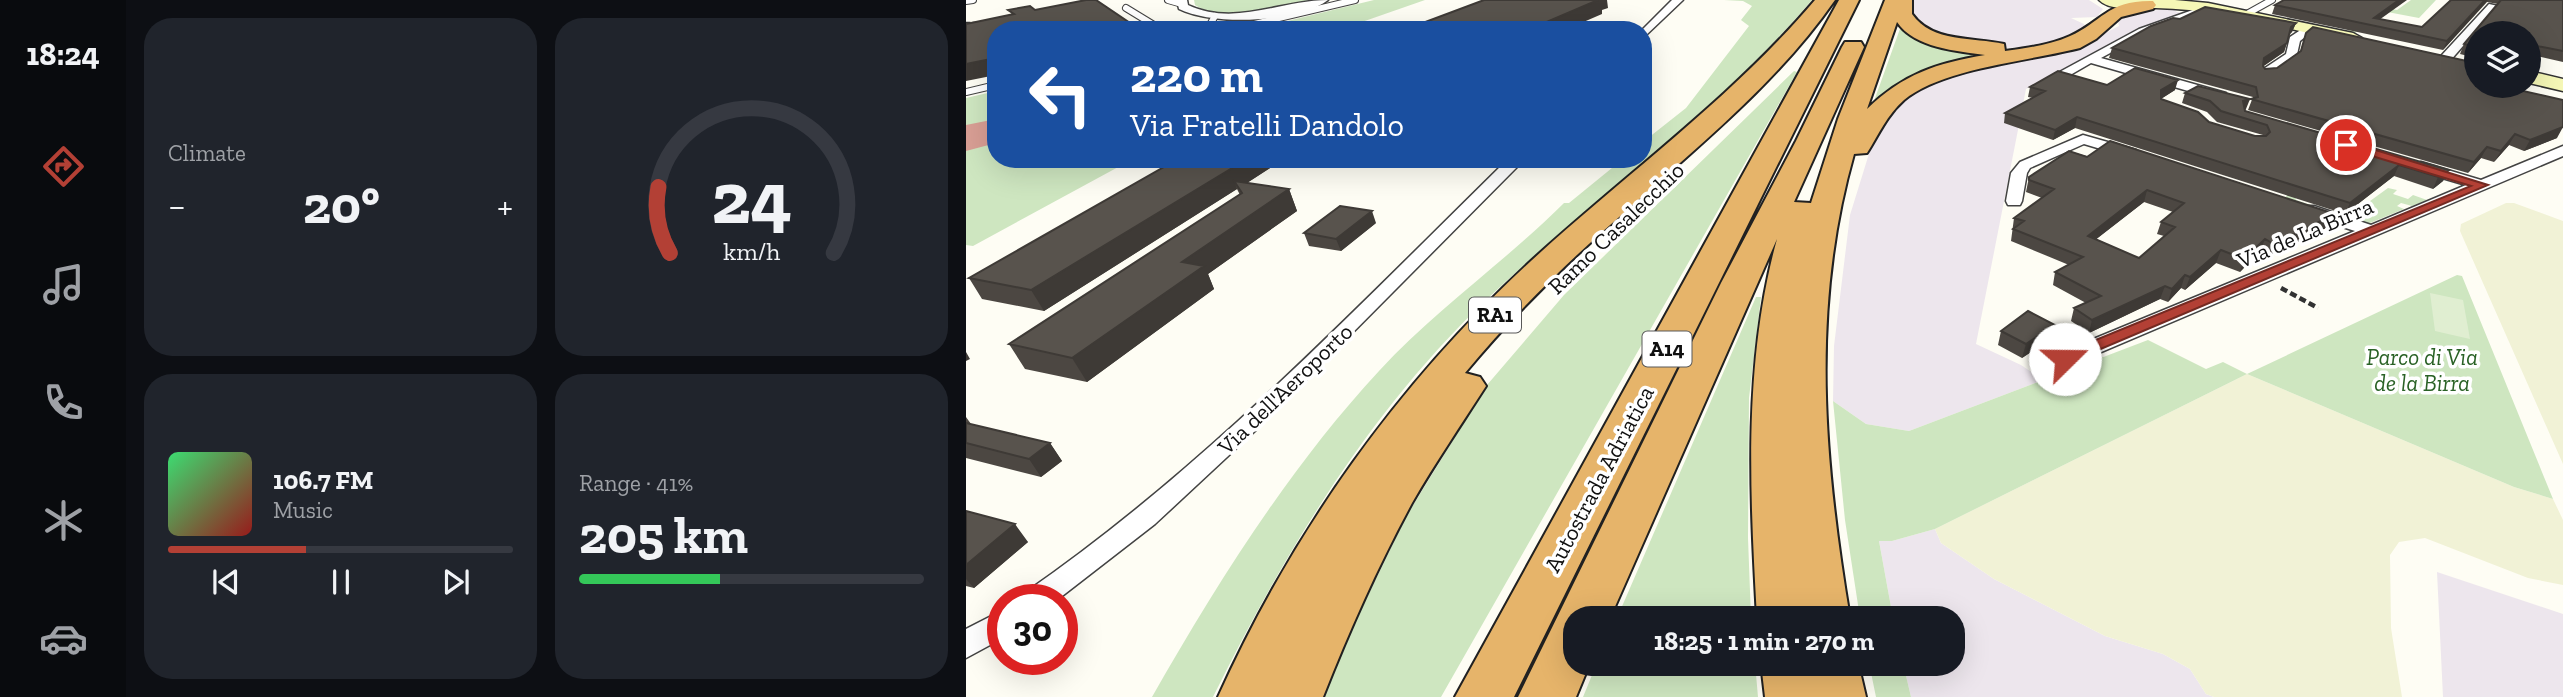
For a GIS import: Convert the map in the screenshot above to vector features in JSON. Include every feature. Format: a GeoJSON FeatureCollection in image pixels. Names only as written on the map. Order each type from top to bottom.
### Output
{"type":"FeatureCollection","features":[{"type":"Feature","properties":{"kind":"highway","name":"RA1"},"geometry":{"type":"LineString","coordinates":[[1247,697],[1308,575],[1352,501],[1439,377],[1478,333],[1544,267],[1762,72],[1825,0]]}},
{"type":"Feature","properties":{"kind":"highway","name":"Ramo Casalecchio"},"geometry":{"type":"LineString","coordinates":[[1294,697],[1319,636],[1361,551],[1401,481],[1467,385],[1528,314],[1567,274],[1768,84],[1844,0]]}},
{"type":"Feature","properties":{"kind":"highway","name":"Autostrada Adriatica"},"geometry":{"type":"LineString","coordinates":[[1484,697],[1849,0]]}},
{"type":"Feature","properties":{"kind":"highway","name":"Autostrada Adriatica"},"geometry":{"type":"LineString","coordinates":[[1589,606],[1874,0]]}},
{"type":"Feature","properties":{"kind":"highway"},"geometry":{"type":"LineString","coordinates":[[1822,606],[1809,505],[1805,430],[1805,340],[1814,265],[1829,191],[1895,0]]}},
{"type":"Feature","properties":{"kind":"highway"},"geometry":{"type":"LineString","coordinates":[[1902,0],[1902,16],[1908,25],[1940,40],[1996,49],[2061,47]]}},
{"type":"Feature","properties":{"kind":"highway"},"geometry":{"type":"LineString","coordinates":[[1814,265],[1860,139],[1879,111],[1900,89],[1949,68],[2061,47],[2084,38],[2108,5],[2160,3]]}},
{"type":"Feature","properties":{"kind":"highway","name":"A14"},"geometry":{"type":"LineString","coordinates":[[1783,606],[1774,507],[1773,434],[1777,329],[1783,284],[1797,219],[1827,133],[1841,74]]}},
{"type":"Feature","properties":{"kind":"highway"},"geometry":{"type":"LineString","coordinates":[[1547,697],[1563,662]]}},
{"type":"Feature","properties":{"kind":"highway"},"geometry":{"type":"LineString","coordinates":[[1791,676],[1794,697]]}},
{"type":"Feature","properties":{"kind":"highway"},"geometry":{"type":"LineString","coordinates":[[1833,676],[1837,697]]}},
{"type":"Feature","properties":{"kind":"main road"},"geometry":{"type":"LineString","coordinates":[[2184,0],[2208,8]]}},
{"type":"Feature","properties":{"kind":"main road"},"geometry":{"type":"LineString","coordinates":[[2160,3],[2208,8],[2372,43]]}},
{"type":"Feature","properties":{"kind":"main road"},"geometry":{"type":"LineString","coordinates":[[2439,57],[2464,63]]}},
{"type":"Feature","properties":{"kind":"main road"},"geometry":{"type":"LineString","coordinates":[[2541,80],[2563,85]]}},
{"type":"Feature","properties":{"kind":"street"},"geometry":{"type":"LineString","coordinates":[[1182,2],[1189,11],[1215,16],[1271,13],[1323,0]]}},
{"type":"Feature","properties":{"kind":"street"},"geometry":{"type":"LineString","coordinates":[[1652,26],[1678,0]]}},
{"type":"Feature","properties":{"kind":"street"},"geometry":{"type":"LineString","coordinates":[[2439,57],[2493,6]]}},
{"type":"Feature","properties":{"kind":"street"},"geometry":{"type":"LineString","coordinates":[[2060,75],[2143,31],[2208,8]]}},
{"type":"Feature","properties":{"kind":"street"},"geometry":{"type":"LineString","coordinates":[[2267,73],[2292,56],[2294,40],[2309,29]]}},
{"type":"Feature","properties":{"kind":"street"},"geometry":{"type":"LineString","coordinates":[[2089,59],[2236,100]]}},
{"type":"Feature","properties":{"kind":"street"},"geometry":{"type":"LineString","coordinates":[[2175,99],[2193,88]]}},
{"type":"Feature","properties":{"kind":"street"},"geometry":{"type":"LineString","coordinates":[[2014,201],[2020,173],[2025,165],[2083,139],[2141,156]]}},
{"type":"Feature","properties":{"kind":"street","name":"Via de La Birra"},"geometry":{"type":"LineString","coordinates":[[2065,359],[2563,151]]}},
{"type":"Feature","properties":{"kind":"street"},"geometry":{"type":"LineString","coordinates":[[2404,162],[2482,185]]}},
{"type":"Feature","properties":{"kind":"street","name":"Via dell'Aeroporto"},"geometry":{"type":"LineString","coordinates":[[1059,584],[1171,498],[1224,449],[1508,168]]}},
{"type":"Feature","properties":{"kind":"street"},"geometry":{"type":"LineString","coordinates":[[2298,207],[2372,231]]}},
{"type":"Feature","properties":{"kind":"street"},"geometry":{"type":"LineString","coordinates":[[966,645],[987,632]]}},
{"type":"Feature","properties":{"kind":"lane"},"geometry":{"type":"LineString","coordinates":[[966,1],[973,0]]}},
{"type":"Feature","properties":{"kind":"lane"},"geometry":{"type":"LineString","coordinates":[[1168,0],[1182,2]]}},
{"type":"Feature","properties":{"kind":"lane"},"geometry":{"type":"LineString","coordinates":[[1267,21],[1355,0]]}},
{"type":"Feature","properties":{"kind":"lane"},"geometry":{"type":"LineString","coordinates":[[2245,15],[2272,0]]}},
{"type":"Feature","properties":{"kind":"lane"},"geometry":{"type":"LineString","coordinates":[[1126,8],[1147,21]]}},
{"type":"Feature","properties":{"kind":"lane"},"geometry":{"type":"LineString","coordinates":[[1212,21],[1215,16]]}},
{"type":"Feature","properties":{"kind":"lane"},"geometry":{"type":"LineString","coordinates":[[966,92],[987,87]]}},
{"type":"Feature","properties":{"kind":"path"},"geometry":{"type":"LineString","coordinates":[[966,23],[985,23]]}},
{"type":"Feature","properties":{"kind":"path"},"geometry":{"type":"LineString","coordinates":[[2277,286],[2318,308]]}},
{"type":"Feature","properties":{"kind":"shaded area"},"geometry":{"type":"Polygon","coordinates":[[[1910,0],[2089,0],[2103,9],[2097,17],[2071,18],[2084,24],[2085,28],[2070,39],[2033,47],[2006,48],[1942,38],[1914,20],[1910,0]]]}},
{"type":"Feature","properties":{"kind":"shaded area"},"geometry":{"type":"Polygon","coordinates":[[[2173,9],[2188,13],[2141,29],[2026,89],[1976,344],[2021,365],[2043,380],[1909,431],[1866,424],[1833,401],[1834,346],[1850,215],[1872,144],[1894,108],[1921,85],[1977,66],[2071,50],[2119,26],[2118,22],[2133,12],[2173,9]]]}},
{"type":"Feature","properties":{"kind":"shaded area"},"geometry":{"type":"Polygon","coordinates":[[[1935,529],[1941,543],[1994,579],[2105,636],[2163,654],[2190,669],[2206,694],[2214,697],[1911,697],[1906,676],[1965,676],[1965,606],[1891,606],[1879,541],[1892,541],[1935,529]]]}},
{"type":"Feature","properties":{"kind":"shaded area"},"geometry":{"type":"Polygon","coordinates":[[[2437,572],[2563,614],[2563,697],[2443,697],[2437,572]]]}},
{"type":"Feature","properties":{"kind":"green space"},"geometry":{"type":"Polygon","coordinates":[[[1194,0],[1314,0],[1237,14],[1207,10],[1195,5],[1194,0]]]}},
{"type":"Feature","properties":{"kind":"green space"},"geometry":{"type":"Polygon","coordinates":[[[1374,0],[1425,0],[1365,21],[1287,21],[1374,0]]]}},
{"type":"Feature","properties":{"kind":"green space"},"geometry":{"type":"Polygon","coordinates":[[[1724,0],[1812,0],[1735,80],[1652,155],[1652,135],[1686,108],[1749,26],[1741,20],[1752,6],[1743,1],[1724,0]]]}},
{"type":"Feature","properties":{"kind":"green space"},"geometry":{"type":"Polygon","coordinates":[[[2411,0],[2436,0],[2419,18],[2382,11],[2354,34],[2346,33],[2371,5],[2397,10],[2411,0]]]}},
{"type":"Feature","properties":{"kind":"green space"},"geometry":{"type":"Polygon","coordinates":[[[1901,26],[2007,52],[1912,77],[1874,101],[1901,26]]]}},
{"type":"Feature","properties":{"kind":"green space"},"geometry":{"type":"Polygon","coordinates":[[[1794,71],[1797,72],[1441,697],[1323,697],[1336,661],[1407,515],[1487,385],[1564,295],[1794,71]]]}},
{"type":"Feature","properties":{"kind":"green space"},"geometry":{"type":"Polygon","coordinates":[[[987,93],[987,126],[966,133],[966,98],[987,93]]]}},
{"type":"Feature","properties":{"kind":"green space"},"geometry":{"type":"Polygon","coordinates":[[[987,138],[987,168],[1116,168],[973,246],[966,245],[966,143],[987,138]]]}},
{"type":"Feature","properties":{"kind":"green space"},"geometry":{"type":"Polygon","coordinates":[[[1612,168],[1637,168],[1485,301],[1403,390],[1366,438],[1299,538],[1213,697],[1152,697],[1202,611],[1256,527],[1346,408],[1401,348],[1564,203],[1569,203],[1612,168]]]}},
{"type":"Feature","properties":{"kind":"green space"},"geometry":{"type":"Polygon","coordinates":[[[2388,188],[2397,190],[2393,194],[2408,199],[2413,195],[2427,200],[2412,206],[2401,203],[2397,206],[2404,209],[2365,225],[2284,200],[2287,195],[2295,195],[2296,200],[2344,216],[2348,206],[2359,209],[2388,188]]]}},
{"type":"Feature","properties":{"kind":"green space"},"geometry":{"type":"Polygon","coordinates":[[[2506,203],[2514,203],[2563,221],[2563,464],[2460,231],[2461,224],[2506,203]]]}},
{"type":"Feature","properties":{"kind":"green space","name":"Parco di Via de la Birra"},"geometry":{"type":"Polygon","coordinates":[[[2457,275],[2462,276],[2553,499],[2514,487],[2247,374],[2457,275]]]}},
{"type":"Feature","properties":{"kind":"green space"},"geometry":{"type":"Polygon","coordinates":[[[2430,293],[2463,300],[2470,339],[2435,331],[2430,293]]]}},
{"type":"Feature","properties":{"kind":"green space"},"geometry":{"type":"Polygon","coordinates":[[[1756,297],[1761,297],[1749,398],[1751,606],[1622,606],[1756,297]]]}},
{"type":"Feature","properties":{"kind":"green space"},"geometry":{"type":"Polygon","coordinates":[[[2148,340],[2206,369],[2223,362],[2247,374],[1935,529],[1892,541],[1879,541],[1891,606],[1858,606],[1845,520],[1833,401],[1866,424],[1909,431],[2148,340]]]}},
{"type":"Feature","properties":{"kind":"green space"},"geometry":{"type":"Polygon","coordinates":[[[2247,374],[2514,487],[2553,499],[2563,520],[2563,585],[2528,578],[2425,538],[2399,542],[2390,555],[2391,628],[2402,697],[2214,697],[2206,694],[2190,669],[2163,654],[2105,636],[1994,579],[1941,543],[1935,529],[2247,374]]]}},
{"type":"Feature","properties":{"kind":"green space"},"geometry":{"type":"Polygon","coordinates":[[[1592,676],[1756,676],[1758,697],[1583,697],[1592,676]]]}},
{"type":"Feature","properties":{"kind":"green space"},"geometry":{"type":"Polygon","coordinates":[[[1872,676],[1906,676],[1911,697],[1876,697],[1872,676]]]}},
{"type":"Feature","properties":{"kind":"building"},"geometry":{"type":"Polygon","coordinates":[[[1096,0],[1127,21],[987,21],[987,60],[966,64],[966,24],[1014,14],[1008,10],[1030,6],[1035,10],[1096,0]]]}},
{"type":"Feature","properties":{"kind":"building"},"geometry":{"type":"Polygon","coordinates":[[[1484,0],[1598,0],[1549,21],[1428,21],[1484,0]]]}},
{"type":"Feature","properties":{"kind":"building"},"geometry":{"type":"Polygon","coordinates":[[[2284,0],[2399,0],[2374,18],[2422,27],[2451,0],[2485,0],[2447,41],[2275,5],[2284,0]]]}},
{"type":"Feature","properties":{"kind":"building"},"geometry":{"type":"Polygon","coordinates":[[[2501,0],[2563,0],[2563,51],[2541,47],[2541,21],[2483,21],[2501,0]]]}},
{"type":"Feature","properties":{"kind":"building"},"geometry":{"type":"Polygon","coordinates":[[[2205,7],[2296,23],[2291,27],[2287,43],[2264,58],[2265,69],[2277,68],[2301,51],[2306,33],[2313,27],[2464,60],[2464,98],[2541,98],[2541,95],[2563,100],[2563,127],[2530,140],[2515,134],[2501,151],[2487,147],[2474,162],[2251,99],[2258,97],[2256,87],[2112,48],[2151,26],[2173,18],[2180,19],[2205,7]]]}},
{"type":"Feature","properties":{"kind":"building"},"geometry":{"type":"Polygon","coordinates":[[[2135,68],[2178,80],[2161,90],[2161,99],[2198,112],[2209,122],[2255,136],[2266,136],[2270,132],[2267,125],[2221,111],[2210,101],[2185,93],[2198,86],[2250,99],[2243,101],[2245,111],[2449,170],[2438,177],[2399,165],[2350,203],[2077,117],[2055,130],[2005,113],[2045,91],[2030,87],[2058,71],[2107,85],[2135,68]]]}},
{"type":"Feature","properties":{"kind":"building"},"geometry":{"type":"Polygon","coordinates":[[[2110,141],[2335,214],[2274,244],[2265,239],[2244,259],[2221,250],[2190,277],[2185,275],[2172,289],[2165,286],[2092,320],[2074,308],[2101,296],[2055,272],[2083,257],[2013,229],[2024,221],[2014,218],[2054,189],[2029,180],[2029,177],[2069,151],[2087,157],[2110,141]],[[2147,190],[2088,236],[2139,258],[2175,227],[2161,222],[2184,203],[2147,190]]]}},
{"type":"Feature","properties":{"kind":"building"},"geometry":{"type":"Polygon","coordinates":[[[1162,168],[1232,168],[1031,290],[969,278],[1162,168]]]}},
{"type":"Feature","properties":{"kind":"building"},"geometry":{"type":"Polygon","coordinates":[[[1234,181],[1289,189],[1182,262],[1204,266],[1072,358],[1009,344],[1242,193],[1234,181]]]}},
{"type":"Feature","properties":{"kind":"building"},"geometry":{"type":"Polygon","coordinates":[[[1340,206],[1372,211],[1336,239],[1304,233],[1340,206]]]}},
{"type":"Feature","properties":{"kind":"building"},"geometry":{"type":"Polygon","coordinates":[[[2028,311],[2055,325],[2026,344],[2001,331],[2028,311]]]}},
{"type":"Feature","properties":{"kind":"building"},"geometry":{"type":"Polygon","coordinates":[[[966,423],[1050,443],[1029,459],[966,443],[966,423]]]}},
{"type":"Feature","properties":{"kind":"building"},"geometry":{"type":"Polygon","coordinates":[[[966,511],[1015,524],[966,565],[966,511]]]}},
{"type":"Feature","properties":{"kind":"taxiway"},"geometry":{"type":"LineString","coordinates":[[966,138],[987,133]]}},
{"type":"Feature","properties":{"kind":"route"},"geometry":{"type":"LineString","coordinates":[[2065,359],[2482,185],[2346,145]]}}]}
